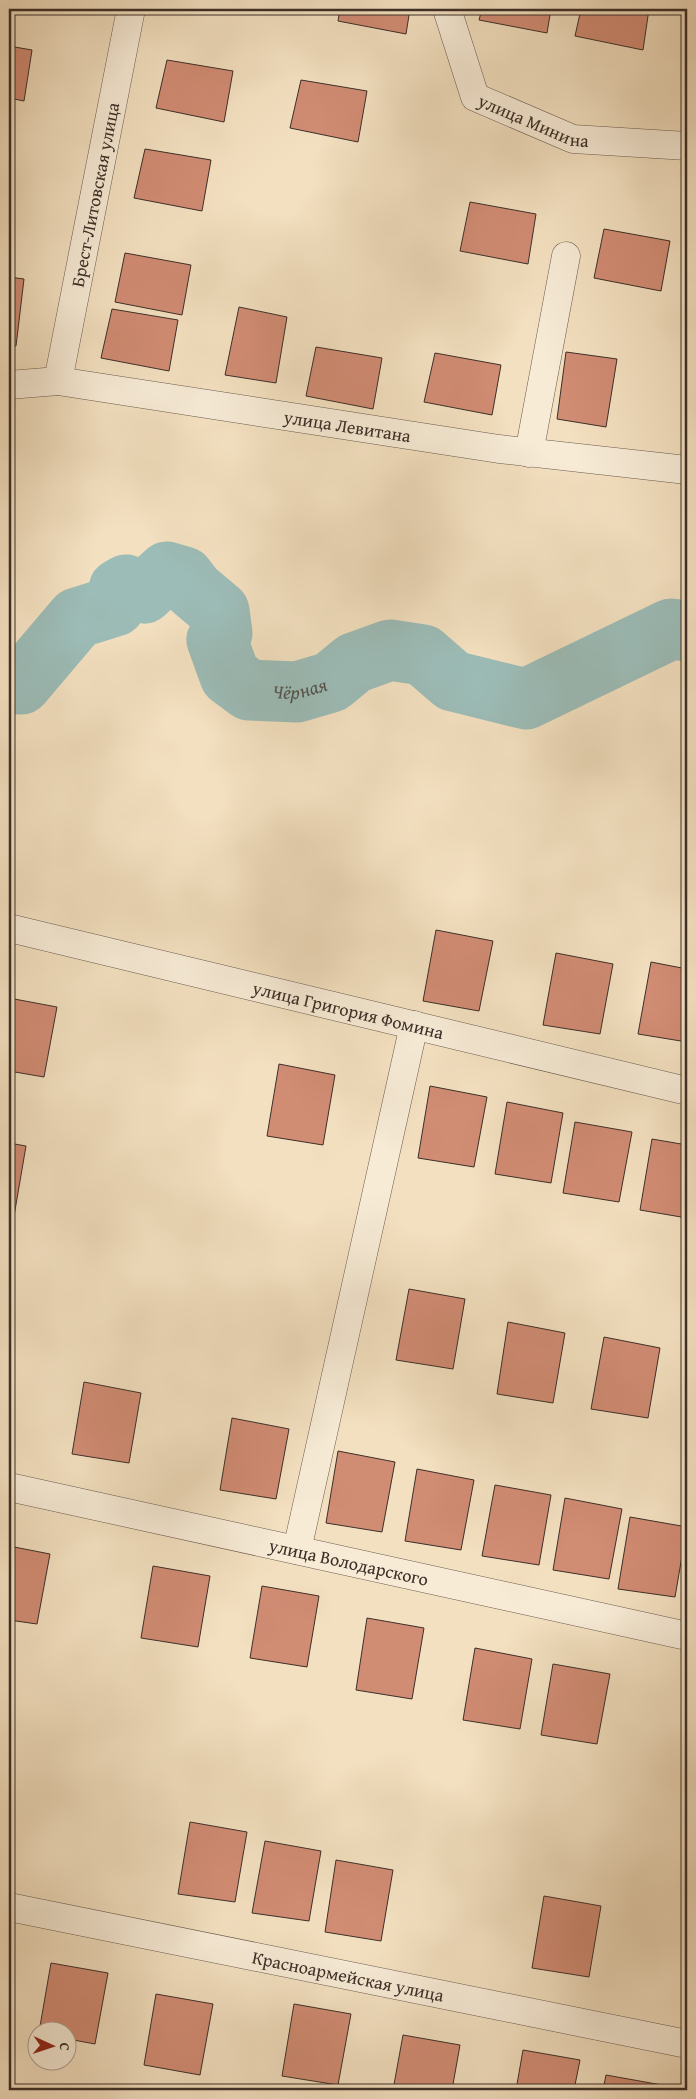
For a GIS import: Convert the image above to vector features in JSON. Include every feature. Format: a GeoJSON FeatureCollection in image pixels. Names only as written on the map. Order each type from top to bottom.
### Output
{"type":"FeatureCollection","features":[{"type":"Feature","properties":{"kind":"street","name":"Брест-Литовская улица"},"geometry":{"type":"LineString","coordinates":[[58,381],[131,9]]}},
{"type":"Feature","properties":{"kind":"street","name":"улица Минина"},"geometry":{"type":"LineString","coordinates":[[447,9],[475,97],[573,139],[687,146]]}},
{"type":"Feature","properties":{"kind":"street"},"geometry":{"type":"LineString","coordinates":[[529,452],[566,256]]}},
{"type":"Feature","properties":{"kind":"street","name":"улица Левитана"},"geometry":{"type":"LineString","coordinates":[[9,385],[58,381],[529,452],[687,470]]}},
{"type":"Feature","properties":{"kind":"street","name":"улица Григория Фомина"},"geometry":{"type":"LineString","coordinates":[[9,928],[687,1091]]}},
{"type":"Feature","properties":{"kind":"street"},"geometry":{"type":"LineString","coordinates":[[297,1550],[414,1025]]}},
{"type":"Feature","properties":{"kind":"street","name":"улица Володарского"},"geometry":{"type":"LineString","coordinates":[[9,1487],[687,1636]]}},
{"type":"Feature","properties":{"kind":"street","name":"Красноармейская улица"},"geometry":{"type":"LineString","coordinates":[[9,1907],[687,2044]]}},
{"type":"Feature","properties":{"kind":"building"},"geometry":{"type":"Polygon","coordinates":[[[340,9],[410,9],[406,34],[338,21],[340,9]]]}},
{"type":"Feature","properties":{"kind":"building"},"geometry":{"type":"Polygon","coordinates":[[[482,9],[551,9],[547,33],[479,20],[482,9]]]}},
{"type":"Feature","properties":{"kind":"building"},"geometry":{"type":"Polygon","coordinates":[[[581,9],[649,9],[643,50],[575,36],[581,9]]]}},
{"type":"Feature","properties":{"kind":"building"},"geometry":{"type":"Polygon","coordinates":[[[9,46],[32,50],[24,101],[9,98],[9,46]]]}},
{"type":"Feature","properties":{"kind":"building"},"geometry":{"type":"Polygon","coordinates":[[[167,60],[233,71],[224,122],[156,108],[167,60]]]}},
{"type":"Feature","properties":{"kind":"building"},"geometry":{"type":"Polygon","coordinates":[[[301,80],[367,91],[358,142],[290,128],[301,80]]]}},
{"type":"Feature","properties":{"kind":"building"},"geometry":{"type":"Polygon","coordinates":[[[145,149],[211,160],[202,211],[134,198],[145,149]]]}},
{"type":"Feature","properties":{"kind":"building"},"geometry":{"type":"Polygon","coordinates":[[[470,202],[536,214],[528,264],[460,251],[470,202]]]}},
{"type":"Feature","properties":{"kind":"building"},"geometry":{"type":"Polygon","coordinates":[[[604,229],[670,241],[661,291],[594,278],[604,229]]]}},
{"type":"Feature","properties":{"kind":"building"},"geometry":{"type":"Polygon","coordinates":[[[125,253],[191,265],[182,315],[115,302],[125,253]]]}},
{"type":"Feature","properties":{"kind":"building"},"geometry":{"type":"Polygon","coordinates":[[[9,277],[24,279],[16,346],[9,345],[9,277]]]}},
{"type":"Feature","properties":{"kind":"building"},"geometry":{"type":"Polygon","coordinates":[[[239,307],[287,317],[276,383],[225,375],[239,307]]]}},
{"type":"Feature","properties":{"kind":"building"},"geometry":{"type":"Polygon","coordinates":[[[112,309],[178,320],[169,371],[101,358],[112,309]]]}},
{"type":"Feature","properties":{"kind":"building"},"geometry":{"type":"Polygon","coordinates":[[[316,347],[382,358],[373,409],[306,396],[316,347]]]}},
{"type":"Feature","properties":{"kind":"building"},"geometry":{"type":"Polygon","coordinates":[[[566,352],[617,359],[606,427],[557,419],[566,352]]]}},
{"type":"Feature","properties":{"kind":"building"},"geometry":{"type":"Polygon","coordinates":[[[435,353],[501,365],[492,415],[424,402],[435,353]]]}},
{"type":"Feature","properties":{"kind":"building"},"geometry":{"type":"Polygon","coordinates":[[[436,930],[493,941],[479,1011],[423,1001],[436,930]]]}},
{"type":"Feature","properties":{"kind":"building"},"geometry":{"type":"Polygon","coordinates":[[[556,953],[613,964],[600,1034],[543,1025],[556,953]]]}},
{"type":"Feature","properties":{"kind":"building"},"geometry":{"type":"Polygon","coordinates":[[[651,962],[687,969],[687,1042],[638,1034],[651,962]]]}},
{"type":"Feature","properties":{"kind":"building"},"geometry":{"type":"Polygon","coordinates":[[[9,998],[57,1007],[44,1077],[9,1071],[9,998]]]}},
{"type":"Feature","properties":{"kind":"building"},"geometry":{"type":"Polygon","coordinates":[[[279,1064],[335,1075],[323,1145],[267,1136],[279,1064]]]}},
{"type":"Feature","properties":{"kind":"building"},"geometry":{"type":"Polygon","coordinates":[[[430,1086],[487,1097],[474,1167],[418,1158],[430,1086]]]}},
{"type":"Feature","properties":{"kind":"building"},"geometry":{"type":"Polygon","coordinates":[[[507,1102],[563,1113],[551,1183],[495,1174],[507,1102]]]}},
{"type":"Feature","properties":{"kind":"building"},"geometry":{"type":"Polygon","coordinates":[[[575,1122],[632,1132],[619,1202],[563,1193],[575,1122]]]}},
{"type":"Feature","properties":{"kind":"building"},"geometry":{"type":"Polygon","coordinates":[[[652,1139],[687,1145],[687,1218],[640,1210],[652,1139]]]}},
{"type":"Feature","properties":{"kind":"building"},"geometry":{"type":"Polygon","coordinates":[[[9,1143],[26,1146],[14,1216],[9,1215],[9,1143]]]}},
{"type":"Feature","properties":{"kind":"building"},"geometry":{"type":"Polygon","coordinates":[[[409,1289],[465,1299],[453,1369],[396,1360],[409,1289]]]}},
{"type":"Feature","properties":{"kind":"building"},"geometry":{"type":"Polygon","coordinates":[[[508,1322],[565,1333],[553,1403],[497,1394],[508,1322]]]}},
{"type":"Feature","properties":{"kind":"building"},"geometry":{"type":"Polygon","coordinates":[[[604,1337],[660,1348],[648,1418],[591,1409],[604,1337]]]}},
{"type":"Feature","properties":{"kind":"building"},"geometry":{"type":"Polygon","coordinates":[[[84,1382],[141,1393],[129,1463],[72,1454],[84,1382]]]}},
{"type":"Feature","properties":{"kind":"building"},"geometry":{"type":"Polygon","coordinates":[[[232,1418],[289,1429],[276,1499],[220,1490],[232,1418]]]}},
{"type":"Feature","properties":{"kind":"building"},"geometry":{"type":"Polygon","coordinates":[[[338,1451],[395,1462],[382,1532],[326,1523],[338,1451]]]}},
{"type":"Feature","properties":{"kind":"building"},"geometry":{"type":"Polygon","coordinates":[[[417,1469],[474,1480],[461,1550],[405,1541],[417,1469]]]}},
{"type":"Feature","properties":{"kind":"building"},"geometry":{"type":"Polygon","coordinates":[[[495,1485],[551,1495],[539,1565],[482,1556],[495,1485]]]}},
{"type":"Feature","properties":{"kind":"building"},"geometry":{"type":"Polygon","coordinates":[[[565,1498],[622,1509],[609,1579],[553,1570],[565,1498]]]}},
{"type":"Feature","properties":{"kind":"building"},"geometry":{"type":"Polygon","coordinates":[[[630,1517],[687,1527],[675,1597],[618,1589],[630,1517]]]}},
{"type":"Feature","properties":{"kind":"building"},"geometry":{"type":"Polygon","coordinates":[[[9,1546],[50,1554],[37,1624],[9,1620],[9,1546]]]}},
{"type":"Feature","properties":{"kind":"building"},"geometry":{"type":"Polygon","coordinates":[[[153,1566],[210,1576],[198,1647],[141,1638],[153,1566]]]}},
{"type":"Feature","properties":{"kind":"building"},"geometry":{"type":"Polygon","coordinates":[[[262,1586],[319,1596],[307,1667],[250,1658],[262,1586]]]}},
{"type":"Feature","properties":{"kind":"building"},"geometry":{"type":"Polygon","coordinates":[[[367,1618],[424,1628],[412,1699],[356,1690],[367,1618]]]}},
{"type":"Feature","properties":{"kind":"building"},"geometry":{"type":"Polygon","coordinates":[[[475,1648],[532,1659],[520,1729],[463,1720],[475,1648]]]}},
{"type":"Feature","properties":{"kind":"building"},"geometry":{"type":"Polygon","coordinates":[[[553,1664],[610,1674],[597,1744],[541,1735],[553,1664]]]}},
{"type":"Feature","properties":{"kind":"building"},"geometry":{"type":"Polygon","coordinates":[[[190,1822],[247,1832],[235,1902],[178,1894],[190,1822]]]}},
{"type":"Feature","properties":{"kind":"building"},"geometry":{"type":"Polygon","coordinates":[[[265,1841],[321,1851],[309,1921],[252,1913],[265,1841]]]}},
{"type":"Feature","properties":{"kind":"building"},"geometry":{"type":"Polygon","coordinates":[[[336,1860],[393,1870],[381,1941],[325,1932],[336,1860]]]}},
{"type":"Feature","properties":{"kind":"building"},"geometry":{"type":"Polygon","coordinates":[[[544,1896],[601,1906],[589,1977],[532,1968],[544,1896]]]}},
{"type":"Feature","properties":{"kind":"building"},"geometry":{"type":"Polygon","coordinates":[[[51,1963],[108,1973],[95,2044],[78,2041],[78,2022],[41,2022],[51,1963]]]}},
{"type":"Feature","properties":{"kind":"building"},"geometry":{"type":"Polygon","coordinates":[[[156,1994],[213,2004],[200,2075],[144,2065],[156,1994]]]}},
{"type":"Feature","properties":{"kind":"building"},"geometry":{"type":"Polygon","coordinates":[[[294,2004],[351,2014],[338,2085],[282,2076],[294,2004]]]}},
{"type":"Feature","properties":{"kind":"building"},"geometry":{"type":"Polygon","coordinates":[[[403,2035],[460,2045],[452,2090],[393,2090],[403,2035]]]}},
{"type":"Feature","properties":{"kind":"building"},"geometry":{"type":"Polygon","coordinates":[[[523,2050],[580,2060],[574,2090],[516,2090],[523,2050]]]}},
{"type":"Feature","properties":{"kind":"building"},"geometry":{"type":"Polygon","coordinates":[[[606,2075],[662,2085],[662,2090],[603,2090],[606,2075]]]}},
{"type":"Feature","properties":{"kind":"waterway","name":"Чёрная"},"geometry":{"type":"LineString","coordinates":[[9,683],[21,684],[77,618],[115,606],[119,589],[126,585],[132,590],[144,593],[167,572],[184,577],[194,590],[219,611],[222,633],[217,640],[230,676],[249,690],[297,692],[331,682],[354,663],[390,650],[423,655],[453,681],[526,699],[671,629],[687,631]]}}]}
